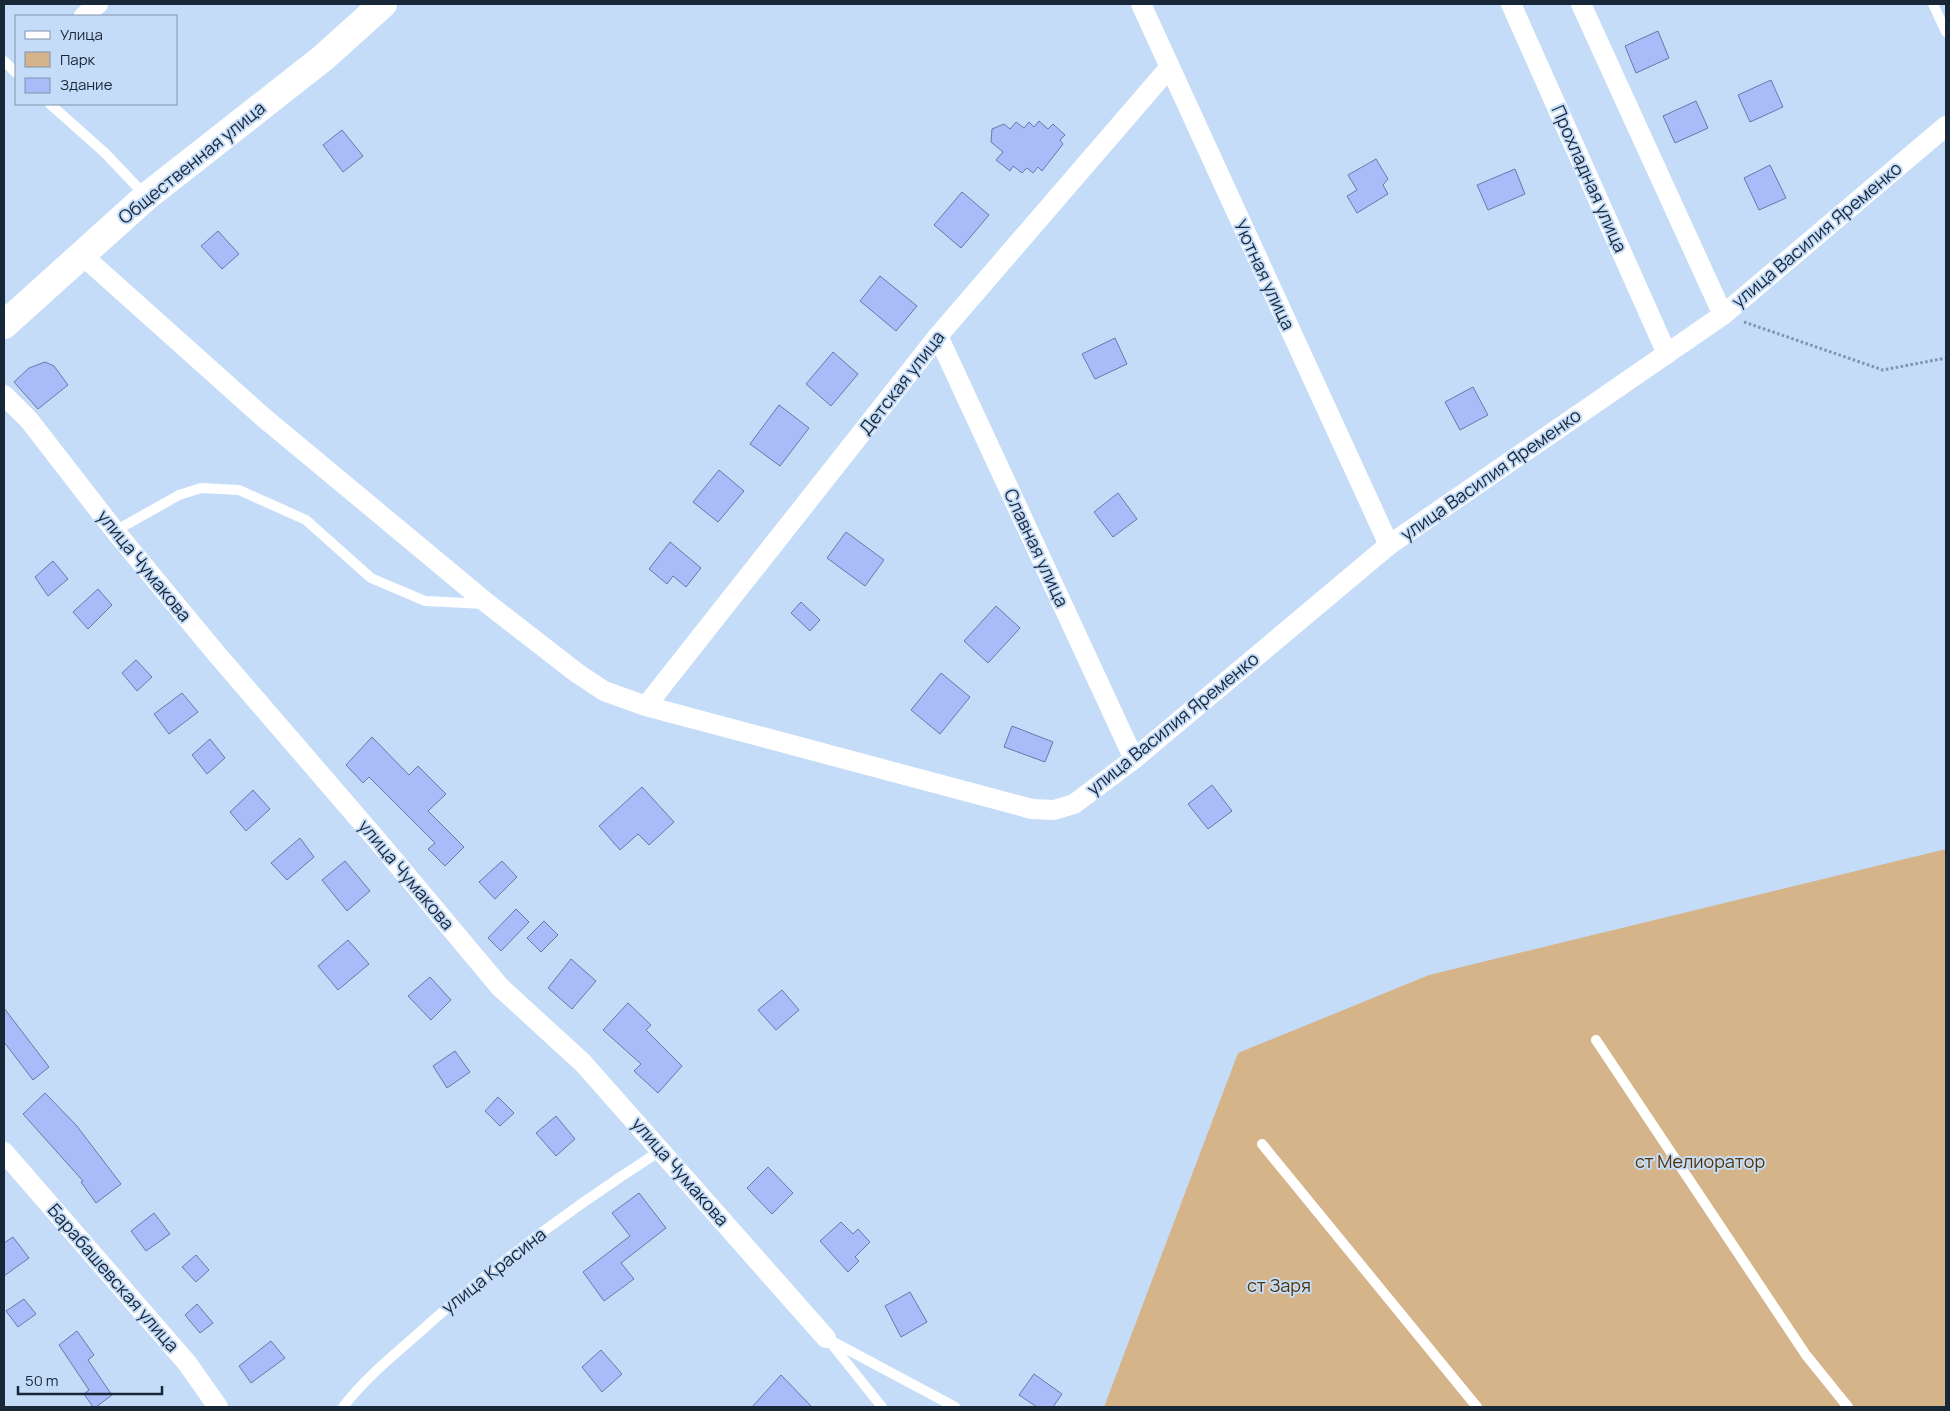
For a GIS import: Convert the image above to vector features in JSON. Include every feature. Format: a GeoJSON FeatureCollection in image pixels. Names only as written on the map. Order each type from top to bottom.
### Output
{"type":"FeatureCollection","features":[{"type":"Feature","properties":{"kind":"main road","name":"Общественная улица"},"geometry":{"type":"LineString","coordinates":[[4,325],[146,196],[323,58],[383,4]]}},
{"type":"Feature","properties":{"kind":"street"},"geometry":{"type":"LineString","coordinates":[[85,15],[98,4]]}},
{"type":"Feature","properties":{"kind":"street","name":"Уютная улица"},"geometry":{"type":"LineString","coordinates":[[1141,4],[1389,545]]}},
{"type":"Feature","properties":{"kind":"street","name":"Прохладная улица"},"geometry":{"type":"LineString","coordinates":[[1511,4],[1667,354]]}},
{"type":"Feature","properties":{"kind":"street"},"geometry":{"type":"LineString","coordinates":[[1581,4],[1723,315]]}},
{"type":"Feature","properties":{"kind":"street","name":"Детская улица"},"geometry":{"type":"LineString","coordinates":[[646,706],[938,336],[1169,68]]}},
{"type":"Feature","properties":{"kind":"street","name":"улица Василия Яременко"},"geometry":{"type":"LineString","coordinates":[[82,255],[263,417],[488,604],[577,673],[604,691],[646,706],[1032,809],[1054,810],[1074,804],[1134,760],[1389,545],[1723,315],[1946,126]]}},
{"type":"Feature","properties":{"kind":"street","name":"Славная улица"},"geometry":{"type":"LineString","coordinates":[[938,336],[1134,760]]}},
{"type":"Feature","properties":{"kind":"street","name":"улица Чумакова"},"geometry":{"type":"LineString","coordinates":[[4,395],[30,420],[115,531],[500,987],[583,1062],[826,1338]]}},
{"type":"Feature","properties":{"kind":"street","name":"Барабашевская улица"},"geometry":{"type":"LineString","coordinates":[[4,1152],[187,1363],[218,1407]]}},
{"type":"Feature","properties":{"kind":"lane"},"geometry":{"type":"LineString","coordinates":[[1933,4],[1946,32]]}},
{"type":"Feature","properties":{"kind":"lane"},"geometry":{"type":"LineString","coordinates":[[4,61],[15,72]]}},
{"type":"Feature","properties":{"kind":"lane"},"geometry":{"type":"LineString","coordinates":[[51,105],[105,153],[146,196]]}},
{"type":"Feature","properties":{"kind":"lane"},"geometry":{"type":"LineString","coordinates":[[115,531],[179,496],[201,488],[239,490],[306,520],[371,578],[398,591],[425,601],[488,604]]}},
{"type":"Feature","properties":{"kind":"lane"},"geometry":{"type":"LineString","coordinates":[[1596,1040],[1806,1356],[1848,1407]]}},
{"type":"Feature","properties":{"kind":"lane"},"geometry":{"type":"LineString","coordinates":[[1262,1144],[1477,1407]]}},
{"type":"Feature","properties":{"kind":"lane","name":"улица Красина"},"geometry":{"type":"LineString","coordinates":[[343,1407],[360,1385],[454,1302],[583,1201],[660,1151]]}},
{"type":"Feature","properties":{"kind":"lane"},"geometry":{"type":"LineString","coordinates":[[826,1338],[882,1407]]}},
{"type":"Feature","properties":{"kind":"lane"},"geometry":{"type":"LineString","coordinates":[[826,1338],[955,1407]]}},
{"type":"Feature","properties":{"kind":"path"},"geometry":{"type":"LineString","coordinates":[[1723,315],[1883,370],[1946,358]]}},
{"type":"Feature","properties":{"kind":"green space","name":"ст Мелиоратор"},"geometry":{"type":"Polygon","coordinates":[[[1946,849],[1946,1407],[1104,1407],[1238,1053],[1429,975],[1946,849]]]}},
{"type":"Feature","properties":{"kind":"building"},"geometry":{"type":"Polygon","coordinates":[[[1658,31],[1669,58],[1636,73],[1625,46],[1658,31]]]}},
{"type":"Feature","properties":{"kind":"building"},"geometry":{"type":"Polygon","coordinates":[[[1771,80],[1783,107],[1750,122],[1738,95],[1771,80]]]}},
{"type":"Feature","properties":{"kind":"building"},"geometry":{"type":"Polygon","coordinates":[[[1696,101],[1708,128],[1675,143],[1663,116],[1696,101]]]}},
{"type":"Feature","properties":{"kind":"building"},"geometry":{"type":"Polygon","coordinates":[[[1039,121],[1048,129],[1053,124],[1065,135],[1060,140],[1063,144],[1042,171],[1038,167],[1033,173],[1027,168],[1022,173],[1013,166],[1010,171],[996,160],[1003,152],[991,142],[992,129],[1004,124],[1010,129],[1016,122],[1024,128],[1029,122],[1034,127],[1039,121]]]}},
{"type":"Feature","properties":{"kind":"building"},"geometry":{"type":"Polygon","coordinates":[[[342,130],[363,156],[343,172],[323,145],[342,130]]]}},
{"type":"Feature","properties":{"kind":"building"},"geometry":{"type":"Polygon","coordinates":[[[1376,159],[1388,179],[1383,185],[1388,194],[1357,213],[1347,196],[1357,190],[1348,175],[1376,159]]]}},
{"type":"Feature","properties":{"kind":"building"},"geometry":{"type":"Polygon","coordinates":[[[1770,165],[1786,198],[1759,210],[1744,178],[1770,165]]]}},
{"type":"Feature","properties":{"kind":"building"},"geometry":{"type":"Polygon","coordinates":[[[1515,169],[1525,194],[1488,210],[1477,185],[1515,169]]]}},
{"type":"Feature","properties":{"kind":"building"},"geometry":{"type":"Polygon","coordinates":[[[962,192],[989,215],[961,248],[934,225],[962,192]]]}},
{"type":"Feature","properties":{"kind":"building"},"geometry":{"type":"Polygon","coordinates":[[[218,231],[239,254],[222,269],[201,246],[218,231]]]}},
{"type":"Feature","properties":{"kind":"building"},"geometry":{"type":"Polygon","coordinates":[[[880,276],[917,306],[896,331],[860,301],[880,276]]]}},
{"type":"Feature","properties":{"kind":"building"},"geometry":{"type":"Polygon","coordinates":[[[1115,338],[1127,364],[1095,379],[1082,354],[1115,338]]]}},
{"type":"Feature","properties":{"kind":"building"},"geometry":{"type":"Polygon","coordinates":[[[833,352],[858,374],[831,406],[806,384],[833,352]]]}},
{"type":"Feature","properties":{"kind":"building"},"geometry":{"type":"Polygon","coordinates":[[[45,362],[54,366],[68,385],[38,409],[14,382],[29,368],[45,362]]]}},
{"type":"Feature","properties":{"kind":"building"},"geometry":{"type":"Polygon","coordinates":[[[1473,387],[1488,415],[1460,430],[1445,402],[1473,387]]]}},
{"type":"Feature","properties":{"kind":"building"},"geometry":{"type":"Polygon","coordinates":[[[779,405],[809,428],[780,466],[750,444],[779,405]]]}},
{"type":"Feature","properties":{"kind":"building"},"geometry":{"type":"Polygon","coordinates":[[[719,470],[744,491],[718,522],[693,502],[719,470]]]}},
{"type":"Feature","properties":{"kind":"building"},"geometry":{"type":"Polygon","coordinates":[[[1118,493],[1137,519],[1113,537],[1094,512],[1118,493]]]}},
{"type":"Feature","properties":{"kind":"building"},"geometry":{"type":"Polygon","coordinates":[[[846,532],[884,560],[865,586],[827,558],[846,532]]]}},
{"type":"Feature","properties":{"kind":"building"},"geometry":{"type":"Polygon","coordinates":[[[670,542],[701,568],[686,587],[673,576],[667,584],[649,569],[670,542]]]}},
{"type":"Feature","properties":{"kind":"building"},"geometry":{"type":"Polygon","coordinates":[[[53,561],[68,579],[48,596],[35,577],[53,561]]]}},
{"type":"Feature","properties":{"kind":"building"},"geometry":{"type":"Polygon","coordinates":[[[98,589],[112,605],[88,629],[73,612],[98,589]]]}},
{"type":"Feature","properties":{"kind":"building"},"geometry":{"type":"Polygon","coordinates":[[[801,602],[820,620],[810,631],[791,613],[801,602]]]}},
{"type":"Feature","properties":{"kind":"building"},"geometry":{"type":"Polygon","coordinates":[[[996,606],[1020,628],[988,663],[964,641],[996,606]]]}},
{"type":"Feature","properties":{"kind":"building"},"geometry":{"type":"Polygon","coordinates":[[[136,660],[152,677],[137,691],[122,673],[136,660]]]}},
{"type":"Feature","properties":{"kind":"building"},"geometry":{"type":"Polygon","coordinates":[[[941,673],[970,697],[940,734],[911,710],[941,673]]]}},
{"type":"Feature","properties":{"kind":"building"},"geometry":{"type":"Polygon","coordinates":[[[182,693],[198,712],[169,734],[154,714],[182,693]]]}},
{"type":"Feature","properties":{"kind":"building"},"geometry":{"type":"Polygon","coordinates":[[[1012,726],[1053,742],[1045,762],[1004,747],[1012,726]]]}},
{"type":"Feature","properties":{"kind":"building"},"geometry":{"type":"Polygon","coordinates":[[[372,737],[409,775],[418,766],[446,794],[428,811],[464,847],[445,866],[428,849],[435,843],[369,777],[363,783],[346,765],[372,737]]]}},
{"type":"Feature","properties":{"kind":"building"},"geometry":{"type":"Polygon","coordinates":[[[210,739],[225,758],[207,774],[192,755],[210,739]]]}},
{"type":"Feature","properties":{"kind":"building"},"geometry":{"type":"Polygon","coordinates":[[[1212,785],[1232,811],[1208,829],[1188,804],[1212,785]]]}},
{"type":"Feature","properties":{"kind":"building"},"geometry":{"type":"Polygon","coordinates":[[[642,787],[674,822],[649,845],[638,834],[620,850],[599,826],[642,787]]]}},
{"type":"Feature","properties":{"kind":"building"},"geometry":{"type":"Polygon","coordinates":[[[253,790],[270,809],[246,831],[230,812],[253,790]]]}},
{"type":"Feature","properties":{"kind":"building"},"geometry":{"type":"Polygon","coordinates":[[[300,838],[314,857],[287,880],[271,863],[300,838]]]}},
{"type":"Feature","properties":{"kind":"building"},"geometry":{"type":"Polygon","coordinates":[[[345,861],[370,891],[347,911],[322,880],[345,861]]]}},
{"type":"Feature","properties":{"kind":"building"},"geometry":{"type":"Polygon","coordinates":[[[502,861],[517,877],[495,899],[479,882],[502,861]]]}},
{"type":"Feature","properties":{"kind":"building"},"geometry":{"type":"Polygon","coordinates":[[[516,909],[529,922],[501,951],[488,938],[516,909]]]}},
{"type":"Feature","properties":{"kind":"building"},"geometry":{"type":"Polygon","coordinates":[[[544,921],[558,935],[541,952],[527,938],[544,921]]]}},
{"type":"Feature","properties":{"kind":"building"},"geometry":{"type":"Polygon","coordinates":[[[348,940],[369,964],[338,990],[318,966],[348,940]]]}},
{"type":"Feature","properties":{"kind":"building"},"geometry":{"type":"Polygon","coordinates":[[[571,959],[596,981],[572,1009],[548,988],[571,959]]]}},
{"type":"Feature","properties":{"kind":"building"},"geometry":{"type":"Polygon","coordinates":[[[430,977],[451,1000],[431,1020],[408,996],[430,977]]]}},
{"type":"Feature","properties":{"kind":"building"},"geometry":{"type":"Polygon","coordinates":[[[782,990],[799,1010],[776,1030],[758,1010],[782,990]]]}},
{"type":"Feature","properties":{"kind":"building"},"geometry":{"type":"Polygon","coordinates":[[[628,1003],[651,1025],[646,1030],[682,1066],[658,1093],[634,1071],[641,1064],[603,1030],[628,1003]]]}},
{"type":"Feature","properties":{"kind":"building"},"geometry":{"type":"Polygon","coordinates":[[[4,1008],[49,1067],[33,1080],[4,1042],[4,1008]]]}},
{"type":"Feature","properties":{"kind":"building"},"geometry":{"type":"Polygon","coordinates":[[[455,1051],[470,1072],[447,1088],[433,1066],[455,1051]]]}},
{"type":"Feature","properties":{"kind":"building"},"geometry":{"type":"Polygon","coordinates":[[[45,1093],[76,1125],[121,1184],[96,1203],[81,1182],[83,1181],[23,1114],[45,1093]]]}},
{"type":"Feature","properties":{"kind":"building"},"geometry":{"type":"Polygon","coordinates":[[[498,1097],[514,1113],[500,1126],[485,1111],[498,1097]]]}},
{"type":"Feature","properties":{"kind":"building"},"geometry":{"type":"Polygon","coordinates":[[[556,1116],[575,1139],[556,1156],[536,1133],[556,1116]]]}},
{"type":"Feature","properties":{"kind":"building"},"geometry":{"type":"Polygon","coordinates":[[[768,1167],[793,1193],[772,1214],[747,1188],[768,1167]]]}},
{"type":"Feature","properties":{"kind":"building"},"geometry":{"type":"Polygon","coordinates":[[[639,1193],[666,1228],[621,1263],[634,1279],[604,1301],[583,1272],[630,1236],[612,1213],[639,1193]]]}},
{"type":"Feature","properties":{"kind":"building"},"geometry":{"type":"Polygon","coordinates":[[[154,1213],[170,1234],[146,1251],[131,1231],[154,1213]]]}},
{"type":"Feature","properties":{"kind":"building"},"geometry":{"type":"Polygon","coordinates":[[[841,1222],[853,1234],[858,1229],[870,1242],[855,1257],[859,1261],[848,1272],[820,1241],[841,1222]]]}},
{"type":"Feature","properties":{"kind":"building"},"geometry":{"type":"Polygon","coordinates":[[[13,1237],[29,1258],[4,1276],[4,1243],[13,1237]]]}},
{"type":"Feature","properties":{"kind":"building"},"geometry":{"type":"Polygon","coordinates":[[[196,1255],[209,1270],[196,1282],[182,1267],[196,1255]]]}},
{"type":"Feature","properties":{"kind":"building"},"geometry":{"type":"Polygon","coordinates":[[[910,1292],[927,1322],[901,1337],[885,1306],[910,1292]]]}},
{"type":"Feature","properties":{"kind":"building"},"geometry":{"type":"Polygon","coordinates":[[[24,1299],[36,1314],[18,1327],[6,1311],[24,1299]]]}},
{"type":"Feature","properties":{"kind":"building"},"geometry":{"type":"Polygon","coordinates":[[[197,1304],[213,1323],[200,1333],[185,1315],[197,1304]]]}},
{"type":"Feature","properties":{"kind":"building"},"geometry":{"type":"Polygon","coordinates":[[[77,1331],[94,1355],[88,1360],[112,1395],[96,1407],[93,1407],[84,1394],[89,1390],[59,1345],[77,1331]]]}},
{"type":"Feature","properties":{"kind":"building"},"geometry":{"type":"Polygon","coordinates":[[[271,1341],[285,1358],[251,1383],[239,1366],[271,1341]]]}},
{"type":"Feature","properties":{"kind":"building"},"geometry":{"type":"Polygon","coordinates":[[[601,1350],[622,1374],[602,1392],[582,1367],[601,1350]]]}},
{"type":"Feature","properties":{"kind":"building"},"geometry":{"type":"Polygon","coordinates":[[[1034,1374],[1062,1394],[1053,1407],[1037,1407],[1019,1395],[1034,1374]]]}},
{"type":"Feature","properties":{"kind":"building"},"geometry":{"type":"Polygon","coordinates":[[[781,1375],[812,1407],[752,1407],[781,1375]]]}},
{"type":"Feature","properties":{"kind":"park label","name":"ст Заря"},"geometry":{"type":"Point","coordinates":[1279,1286]}}]}
